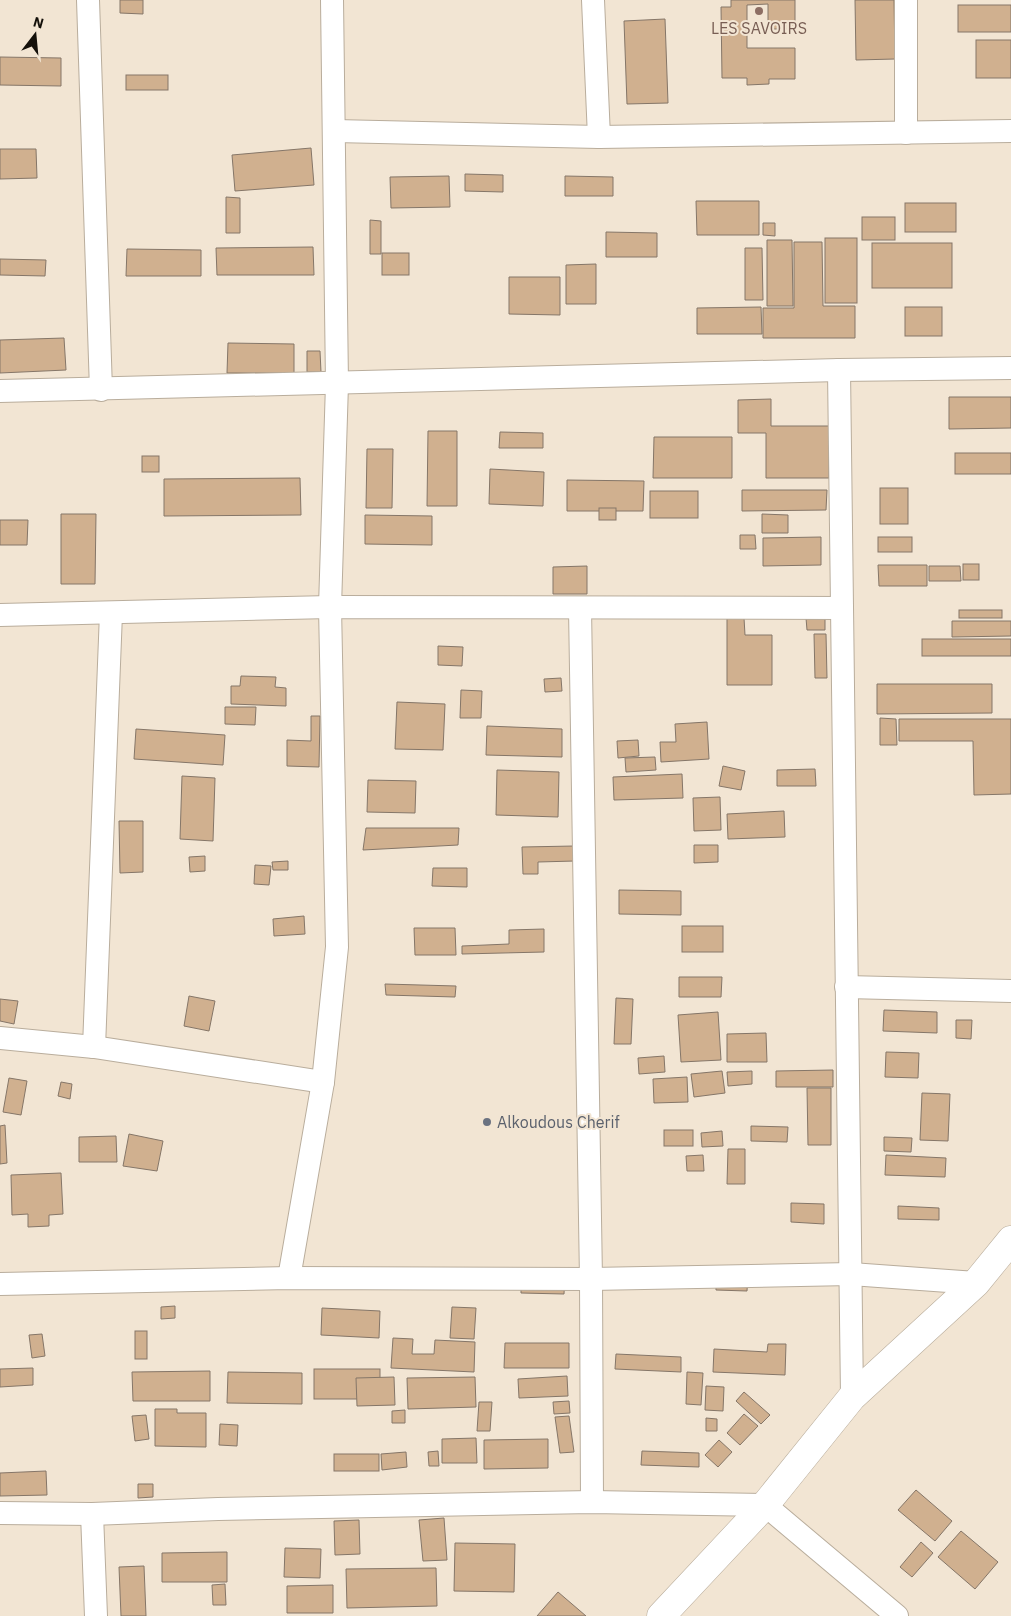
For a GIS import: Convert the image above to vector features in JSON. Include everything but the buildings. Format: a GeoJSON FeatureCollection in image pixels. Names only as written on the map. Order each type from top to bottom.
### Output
{"type":"FeatureCollection","features":[{"type":"Feature","properties":{"kind":"street"},"geometry":{"type":"LineString","coordinates":[[88,0],[101,390]]}},
{"type":"Feature","properties":{"kind":"street"},"geometry":{"type":"LineString","coordinates":[[290,1278],[322,1082],[337,947],[330,607],[337,384],[332,0]]}},
{"type":"Feature","properties":{"kind":"street"},"geometry":{"type":"LineString","coordinates":[[593,0],[599,137]]}},
{"type":"Feature","properties":{"kind":"street"},"geometry":{"type":"LineString","coordinates":[[906,0],[906,134]]}},
{"type":"Feature","properties":{"kind":"street"},"geometry":{"type":"LineString","coordinates":[[335,131],[599,137],[1011,131]]}},
{"type":"Feature","properties":{"kind":"street"},"geometry":{"type":"LineString","coordinates":[[0,391],[101,390],[839,370],[1011,368]]}},
{"type":"Feature","properties":{"kind":"street"},"geometry":{"type":"LineString","coordinates":[[839,370],[852,1397]]}},
{"type":"Feature","properties":{"kind":"street"},"geometry":{"type":"LineString","coordinates":[[0,615],[330,607],[842,608]]}},
{"type":"Feature","properties":{"kind":"street"},"geometry":{"type":"LineString","coordinates":[[580,608],[592,1279],[592,1502]]}},
{"type":"Feature","properties":{"kind":"street"},"geometry":{"type":"LineString","coordinates":[[94,1047],[111,613]]}},
{"type":"Feature","properties":{"kind":"street"},"geometry":{"type":"LineString","coordinates":[[846,987],[1011,991]]}},
{"type":"Feature","properties":{"kind":"street"},"geometry":{"type":"LineString","coordinates":[[0,1038],[94,1047],[322,1082]]}},
{"type":"Feature","properties":{"kind":"street"},"geometry":{"type":"LineString","coordinates":[[661,1616],[766,1505],[852,1397],[976,1283],[1011,1240]]}},
{"type":"Feature","properties":{"kind":"street"},"geometry":{"type":"LineString","coordinates":[[0,1284],[290,1278],[592,1279],[851,1274],[976,1283]]}},
{"type":"Feature","properties":{"kind":"street"},"geometry":{"type":"LineString","coordinates":[[0,1513],[92,1514],[218,1509],[592,1502],[766,1505],[897,1616]]}},
{"type":"Feature","properties":{"kind":"street"},"geometry":{"type":"LineString","coordinates":[[92,1514],[96,1616]]}},
{"type":"Feature","properties":{"kind":"place","name":"LES SAVOIRS"},"geometry":{"type":"Point","coordinates":[759,11]}},
{"type":"Feature","properties":{"kind":"place","name":"Alkoudous Cherif"},"geometry":{"type":"Point","coordinates":[487,1122]}}]}
